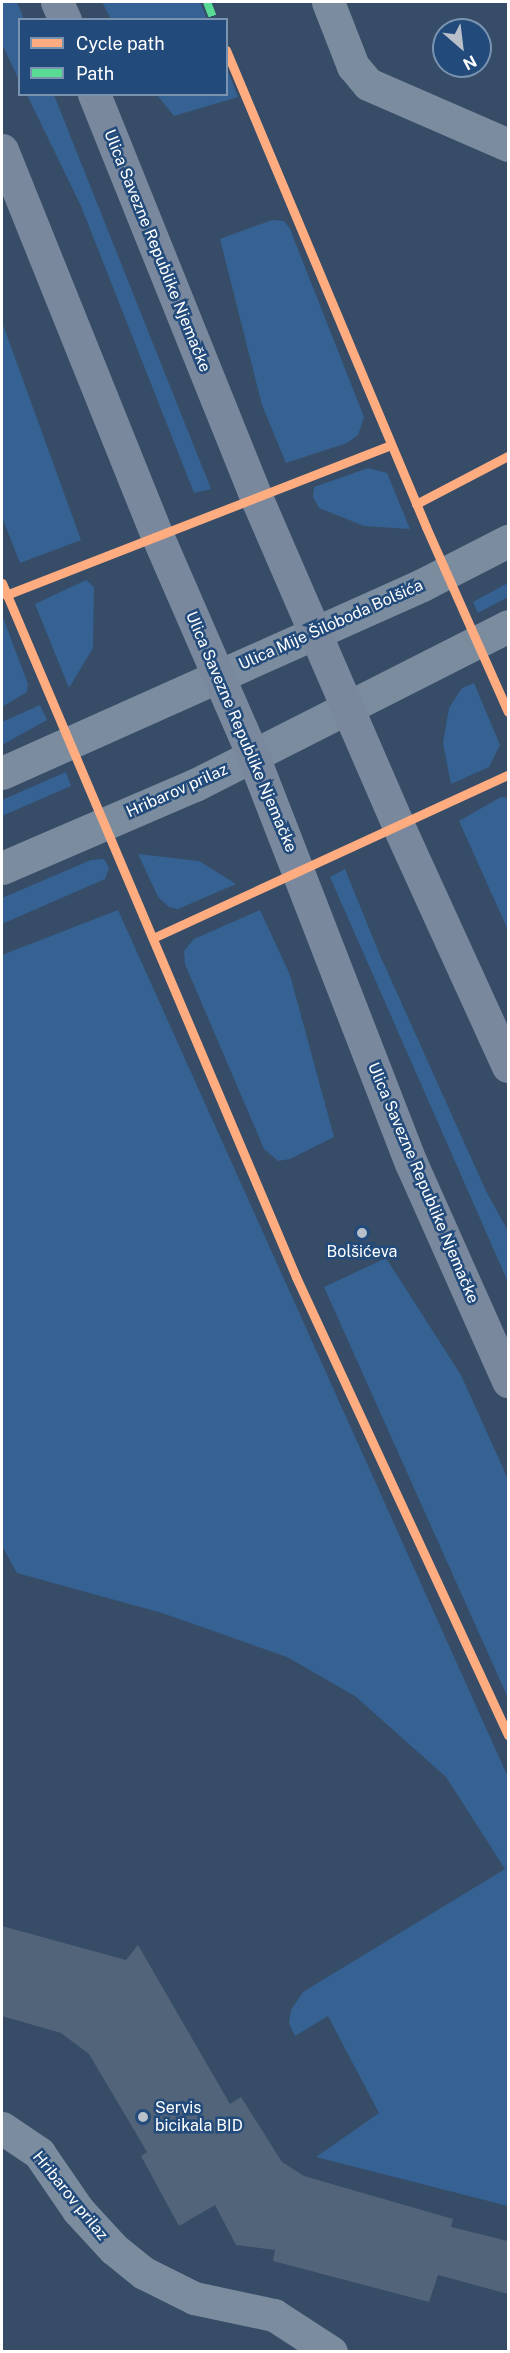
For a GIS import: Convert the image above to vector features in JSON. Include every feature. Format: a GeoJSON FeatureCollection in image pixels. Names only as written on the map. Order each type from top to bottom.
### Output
{"type":"FeatureCollection","features":[{"type":"Feature","properties":{"kind":"main road"},"geometry":{"type":"LineString","coordinates":[[57,2],[63,18]]}},
{"type":"Feature","properties":{"kind":"main road","name":"Ulica Savezne Republike Njemačke"},"geometry":{"type":"LineString","coordinates":[[95,96],[315,633],[508,1066]]}},
{"type":"Feature","properties":{"kind":"main road","name":"Ulica Savezne Republike Njemačke"},"geometry":{"type":"LineString","coordinates":[[2,150],[253,756],[411,1163],[508,1381]]}},
{"type":"Feature","properties":{"kind":"street"},"geometry":{"type":"LineString","coordinates":[[328,2],[353,66],[368,84],[508,145]]}},
{"type":"Feature","properties":{"kind":"street","name":"Ulica Mije Šiloboda Bolšića"},"geometry":{"type":"LineString","coordinates":[[218,675],[315,633],[508,541]]}},
{"type":"Feature","properties":{"kind":"street"},"geometry":{"type":"LineString","coordinates":[[253,756],[508,626]]}},
{"type":"Feature","properties":{"kind":"street"},"geometry":{"type":"LineString","coordinates":[[2,773],[218,675]]}},
{"type":"Feature","properties":{"kind":"street","name":"Hribarov prilaz"},"geometry":{"type":"LineString","coordinates":[[2,868],[253,756]]}},
{"type":"Feature","properties":{"kind":"street","name":"Hribarov prilaz"},"geometry":{"type":"LineString","coordinates":[[2,2128],[39,2153],[78,2210],[114,2249],[144,2273],[194,2298],[274,2315],[331,2352]]}},
{"type":"Feature","properties":{"kind":"shaded area"},"geometry":{"type":"Polygon","coordinates":[[[2,2],[17,2],[24,18],[18,18],[18,78],[2,44],[2,2]]]}},
{"type":"Feature","properties":{"kind":"shaded area"},"geometry":{"type":"Polygon","coordinates":[[[102,2],[200,2],[207,18],[110,18],[102,2]]]}},
{"type":"Feature","properties":{"kind":"shaded area"},"geometry":{"type":"Polygon","coordinates":[[[228,72],[238,97],[174,116],[158,96],[228,96],[228,72]]]}},
{"type":"Feature","properties":{"kind":"shaded area"},"geometry":{"type":"Polygon","coordinates":[[[27,96],[54,96],[211,489],[194,493],[81,206],[27,96]]]}},
{"type":"Feature","properties":{"kind":"shaded area"},"geometry":{"type":"Polygon","coordinates":[[[272,220],[284,221],[290,229],[364,417],[358,435],[347,443],[286,463],[262,405],[220,239],[272,220]]]}},
{"type":"Feature","properties":{"kind":"shaded area"},"geometry":{"type":"Polygon","coordinates":[[[2,322],[81,540],[20,563],[2,517],[2,322]]]}},
{"type":"Feature","properties":{"kind":"shaded area"},"geometry":{"type":"Polygon","coordinates":[[[368,468],[387,473],[410,529],[364,526],[319,508],[313,497],[314,487],[368,468]]]}},
{"type":"Feature","properties":{"kind":"shaded area"},"geometry":{"type":"Polygon","coordinates":[[[86,580],[94,587],[93,648],[69,688],[35,604],[86,580]]]}},
{"type":"Feature","properties":{"kind":"shaded area"},"geometry":{"type":"Polygon","coordinates":[[[508,583],[508,597],[478,613],[473,602],[508,583]]]}},
{"type":"Feature","properties":{"kind":"shaded area"},"geometry":{"type":"Polygon","coordinates":[[[2,615],[28,684],[27,692],[2,707],[2,615]]]}},
{"type":"Feature","properties":{"kind":"shaded area"},"geometry":{"type":"Polygon","coordinates":[[[474,683],[500,745],[489,767],[451,784],[443,743],[449,708],[462,688],[474,683]]]}},
{"type":"Feature","properties":{"kind":"shaded area"},"geometry":{"type":"Polygon","coordinates":[[[40,705],[47,720],[2,745],[2,722],[40,705]]]}},
{"type":"Feature","properties":{"kind":"shaded area"},"geometry":{"type":"Polygon","coordinates":[[[66,772],[71,786],[2,816],[2,800],[66,772]]]}},
{"type":"Feature","properties":{"kind":"shaded area"},"geometry":{"type":"Polygon","coordinates":[[[501,797],[508,798],[508,930],[459,821],[501,797]]]}},
{"type":"Feature","properties":{"kind":"shaded area"},"geometry":{"type":"Polygon","coordinates":[[[138,854],[199,861],[236,884],[178,909],[169,907],[158,897],[138,854]]]}},
{"type":"Feature","properties":{"kind":"shaded area"},"geometry":{"type":"Polygon","coordinates":[[[104,859],[109,868],[105,879],[2,924],[2,898],[91,860],[104,859]]]}},
{"type":"Feature","properties":{"kind":"shaded area"},"geometry":{"type":"Polygon","coordinates":[[[345,869],[379,953],[486,1191],[508,1231],[508,1282],[330,877],[345,869]]]}},
{"type":"Feature","properties":{"kind":"shaded area"},"geometry":{"type":"Polygon","coordinates":[[[118,910],[508,1777],[508,2206],[316,2157],[379,2113],[328,2016],[295,2036],[289,2023],[291,2010],[303,1992],[505,1869],[446,1777],[355,1696],[287,1657],[162,1613],[17,1573],[2,1546],[2,955],[118,910]]]}},
{"type":"Feature","properties":{"kind":"shaded area"},"geometry":{"type":"Polygon","coordinates":[[[260,910],[290,975],[334,1137],[290,1159],[278,1161],[264,1149],[185,964],[184,951],[194,939],[260,910]]]}},
{"type":"Feature","properties":{"kind":"shaded area"},"geometry":{"type":"Polygon","coordinates":[[[386,1258],[461,1375],[508,1479],[508,1698],[324,1287],[386,1258]]]}},
{"type":"Feature","properties":{"kind":"building"},"geometry":{"type":"Polygon","coordinates":[[[2,1926],[126,1960],[138,1945],[230,2104],[241,2097],[282,2162],[304,2176],[453,2219],[451,2227],[508,2241],[508,2294],[438,2275],[429,2302],[273,2261],[275,2250],[236,2245],[215,2205],[179,2226],[141,2156],[147,2152],[89,2054],[61,2033],[2,2016],[2,1926]]]}},
{"type":"Feature","properties":{"kind":"marked path"},"geometry":{"type":"LineString","coordinates":[[207,2],[213,18]]}},
{"type":"Feature","properties":{"kind":"cycle path"},"geometry":{"type":"LineString","coordinates":[[228,55],[426,527],[508,712]]}},
{"type":"Feature","properties":{"kind":"cycle path"},"geometry":{"type":"LineString","coordinates":[[6,595],[391,445]]}},
{"type":"Feature","properties":{"kind":"cycle path"},"geometry":{"type":"LineString","coordinates":[[416,504],[508,456]]}},
{"type":"Feature","properties":{"kind":"cycle path"},"geometry":{"type":"LineString","coordinates":[[2,583],[296,1277],[508,1735]]}},
{"type":"Feature","properties":{"kind":"cycle path"},"geometry":{"type":"LineString","coordinates":[[153,938],[508,775]]}},
{"type":"Feature","properties":{"kind":"place","name":"Bolšićeva"},"geometry":{"type":"Point","coordinates":[362,1233]}},
{"type":"Feature","properties":{"kind":"place","name":"Servis bicikala BID"},"geometry":{"type":"Point","coordinates":[143,2117]}}]}
